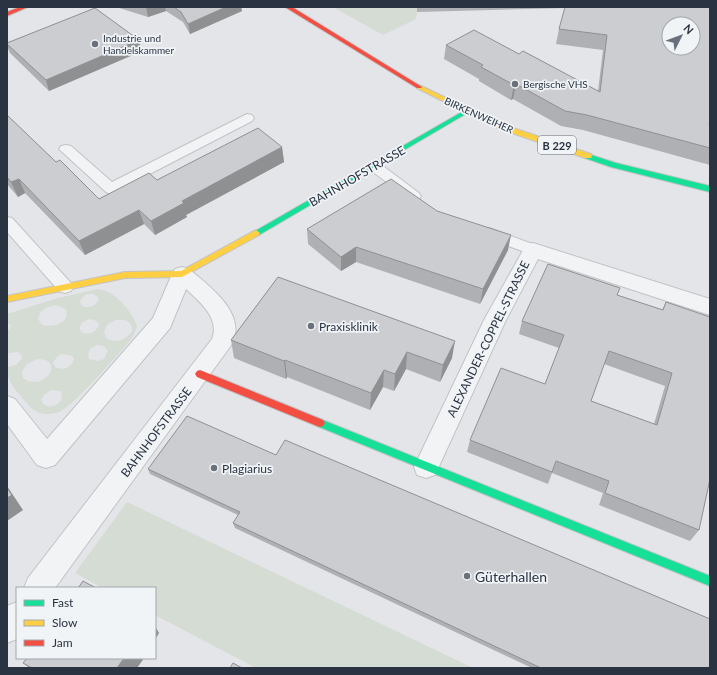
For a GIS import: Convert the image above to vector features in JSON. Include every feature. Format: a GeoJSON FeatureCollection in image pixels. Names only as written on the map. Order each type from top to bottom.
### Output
{"type":"FeatureCollection","features":[{"type":"Feature","properties":{"kind":"street"},"geometry":{"type":"LineString","coordinates":[[7,14],[25,7]]}},
{"type":"Feature","properties":{"kind":"street","name":"BIRKENWEIHER"},"geometry":{"type":"LineString","coordinates":[[288,7],[411,83],[499,126],[614,165],[710,189]]}},
{"type":"Feature","properties":{"kind":"street","name":"BAHNHOFSTRASSE"},"geometry":{"type":"LineString","coordinates":[[7,299],[124,275],[182,274],[374,166],[467,110]]}},
{"type":"Feature","properties":{"kind":"street","name":"ALEXANDER-COPPEL-STRASSE"},"geometry":{"type":"LineString","coordinates":[[426,467],[495,320],[533,250],[710,307]]}},
{"type":"Feature","properties":{"kind":"street"},"geometry":{"type":"LineString","coordinates":[[7,406],[46,457],[162,322],[182,274]]}},
{"type":"Feature","properties":{"kind":"street","name":"BAHNHOFSTRASSE"},"geometry":{"type":"LineString","coordinates":[[39,587],[221,344],[225,334],[225,324],[219,311],[182,274]]}},
{"type":"Feature","properties":{"kind":"street"},"geometry":{"type":"LineString","coordinates":[[200,374],[710,581]]}},
{"type":"Feature","properties":{"kind":"street"},"geometry":{"type":"LineString","coordinates":[[7,629],[16,617]]}},
{"type":"Feature","properties":{"kind":"lane"},"geometry":{"type":"LineString","coordinates":[[66,149],[111,189],[247,118]]}},
{"type":"Feature","properties":{"kind":"lane"},"geometry":{"type":"LineString","coordinates":[[374,166],[425,204]]}},
{"type":"Feature","properties":{"kind":"lane"},"geometry":{"type":"LineString","coordinates":[[7,222],[64,287]]}},
{"type":"Feature","properties":{"kind":"lane"},"geometry":{"type":"LineString","coordinates":[[473,228],[533,250]]}},
{"type":"Feature","properties":{"kind":"shaded area"},"geometry":{"type":"Polygon","coordinates":[[[333,7],[418,7],[416,19],[383,35],[333,7]]]}},
{"type":"Feature","properties":{"kind":"shaded area"},"geometry":{"type":"Polygon","coordinates":[[[98,289],[106,291],[117,298],[126,307],[137,327],[132,338],[74,401],[59,412],[44,414],[36,411],[28,405],[15,389],[8,377],[7,367],[16,365],[22,358],[18,352],[7,353],[7,332],[11,326],[7,321],[7,314],[58,298],[98,289]],[[87,294],[80,302],[82,306],[89,307],[96,304],[99,300],[97,296],[93,294],[87,294]],[[56,305],[42,310],[39,316],[38,319],[42,325],[55,325],[66,318],[66,309],[56,305]],[[91,319],[81,324],[80,328],[83,333],[86,334],[97,329],[99,324],[91,319]],[[116,320],[108,324],[104,331],[106,338],[117,341],[127,337],[132,331],[132,328],[128,321],[116,320]],[[97,345],[90,349],[88,354],[89,359],[98,361],[104,359],[108,351],[104,346],[97,345]],[[61,354],[53,363],[55,367],[64,369],[71,364],[74,358],[70,355],[61,354]],[[37,359],[27,364],[22,371],[23,378],[31,382],[38,382],[45,379],[51,369],[50,364],[46,360],[37,359]],[[51,390],[41,399],[43,404],[46,406],[54,406],[62,399],[61,391],[51,390]]]}},
{"type":"Feature","properties":{"kind":"shaded area"},"geometry":{"type":"Polygon","coordinates":[[[127,502],[473,668],[256,668],[156,616],[156,587],[101,587],[75,573],[127,502]]]}},
{"type":"Feature","properties":{"kind":"building"},"geometry":{"type":"Polygon","coordinates":[[[174,7],[226,7],[188,24],[181,12],[174,7]]]}},
{"type":"Feature","properties":{"kind":"building"},"geometry":{"type":"Polygon","coordinates":[[[565,7],[710,7],[710,148],[587,115],[565,111],[481,67],[483,65],[446,45],[474,30],[519,54],[523,51],[600,92],[607,35],[559,29],[565,7]]]}},
{"type":"Feature","properties":{"kind":"building"},"geometry":{"type":"Polygon","coordinates":[[[95,8],[139,40],[46,80],[7,44],[7,43],[95,8]]]}},
{"type":"Feature","properties":{"kind":"building"},"geometry":{"type":"Polygon","coordinates":[[[7,115],[56,162],[60,160],[99,199],[149,173],[157,180],[258,128],[282,147],[182,201],[184,203],[151,221],[139,210],[79,241],[19,179],[11,182],[7,177],[7,115]]]}},
{"type":"Feature","properties":{"kind":"building"},"geometry":{"type":"Polygon","coordinates":[[[391,179],[437,211],[511,235],[483,289],[356,247],[341,257],[307,229],[391,179]]]}},
{"type":"Feature","properties":{"kind":"building"},"geometry":{"type":"Polygon","coordinates":[[[548,264],[620,288],[617,295],[663,310],[666,302],[710,317],[710,479],[699,530],[605,493],[609,481],[556,461],[552,472],[470,440],[501,368],[545,384],[564,335],[522,321],[548,264]],[[609,351],[591,401],[657,425],[672,373],[609,351]]]}},
{"type":"Feature","properties":{"kind":"building","name":"Praxisklinik"},"geometry":{"type":"Polygon","coordinates":[[[278,277],[455,341],[443,365],[407,352],[395,374],[384,370],[371,393],[231,340],[278,277]]]}},
{"type":"Feature","properties":{"kind":"building","name":"Güterhallen"},"geometry":{"type":"Polygon","coordinates":[[[187,416],[276,455],[285,440],[710,619],[710,668],[541,668],[233,523],[240,512],[148,469],[187,416]]]}},
{"type":"Feature","properties":{"kind":"building"},"geometry":{"type":"Polygon","coordinates":[[[7,488],[12,495],[7,498],[7,488]]]}},
{"type":"Feature","properties":{"kind":"building"},"geometry":{"type":"Polygon","coordinates":[[[83,581],[94,587],[79,587],[83,581]]]}},
{"type":"Feature","properties":{"kind":"building"},"geometry":{"type":"Polygon","coordinates":[[[26,659],[123,659],[117,668],[32,668],[23,663],[26,659]]]}},
{"type":"Feature","properties":{"kind":"building"},"geometry":{"type":"Polygon","coordinates":[[[233,663],[242,668],[230,668],[233,663]]]}},
{"type":"Feature","properties":{"kind":"traffic: fast"},"geometry":{"type":"LineString","coordinates":[[256,233],[467,111]]}},
{"type":"Feature","properties":{"kind":"traffic: fast"},"geometry":{"type":"LineString","coordinates":[[588,156],[614,165],[710,189]]}},
{"type":"Feature","properties":{"kind":"traffic: fast"},"geometry":{"type":"LineString","coordinates":[[320,423],[710,581]]}},
{"type":"Feature","properties":{"kind":"traffic: slow"},"geometry":{"type":"LineString","coordinates":[[419,87],[499,126],[588,156]]}},
{"type":"Feature","properties":{"kind":"traffic: slow"},"geometry":{"type":"LineString","coordinates":[[7,299],[125,275],[182,274],[256,233]]}},
{"type":"Feature","properties":{"kind":"traffic: jam"},"geometry":{"type":"LineString","coordinates":[[7,14],[25,7]]}},
{"type":"Feature","properties":{"kind":"traffic: jam"},"geometry":{"type":"LineString","coordinates":[[288,7],[419,87]]}},
{"type":"Feature","properties":{"kind":"traffic: jam"},"geometry":{"type":"LineString","coordinates":[[200,374],[320,423]]}},
{"type":"Feature","properties":{"kind":"place","name":"Industrie und Handelskammer"},"geometry":{"type":"Point","coordinates":[95,44]}},
{"type":"Feature","properties":{"kind":"place","name":"Bergische VHS"},"geometry":{"type":"Point","coordinates":[515,84]}},
{"type":"Feature","properties":{"kind":"place","name":"Praxisklinik"},"geometry":{"type":"Point","coordinates":[311,326]}},
{"type":"Feature","properties":{"kind":"place","name":"Plagiarius"},"geometry":{"type":"Point","coordinates":[214,468]}},
{"type":"Feature","properties":{"kind":"place","name":"Güterhallen"},"geometry":{"type":"Point","coordinates":[467,576]}}]}
